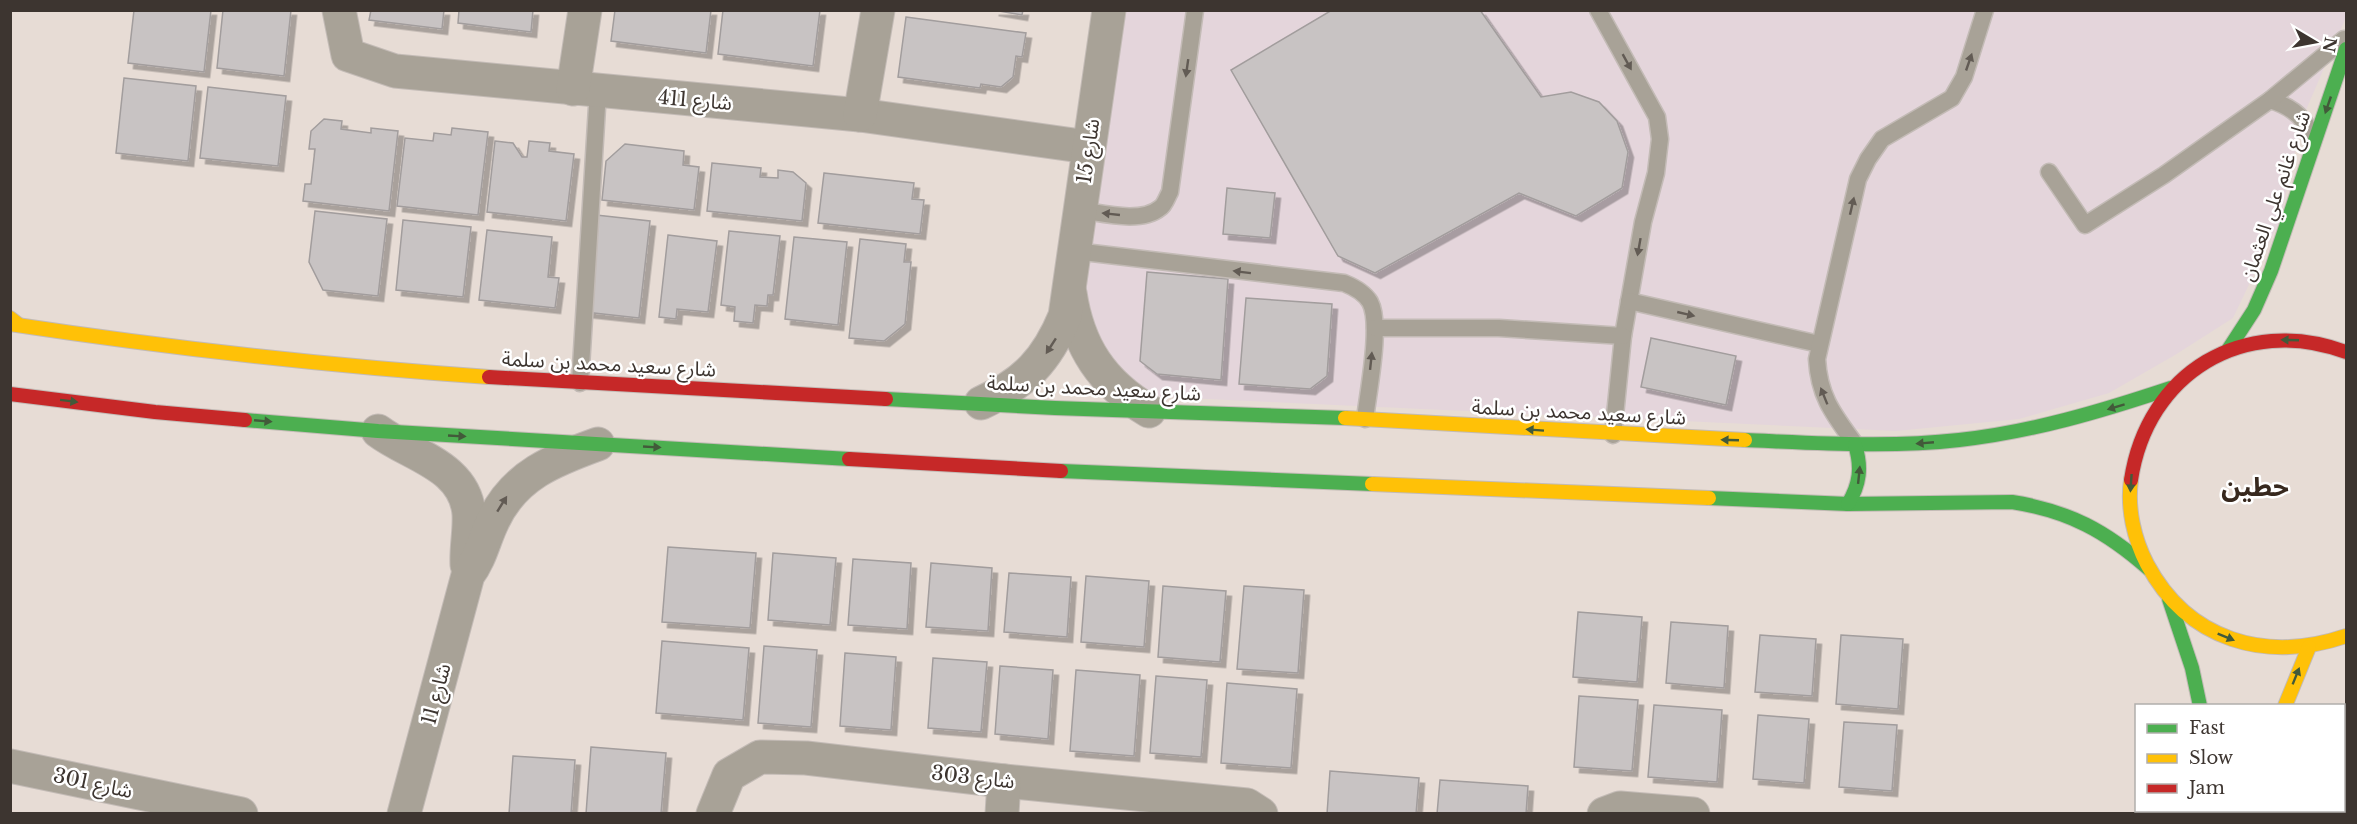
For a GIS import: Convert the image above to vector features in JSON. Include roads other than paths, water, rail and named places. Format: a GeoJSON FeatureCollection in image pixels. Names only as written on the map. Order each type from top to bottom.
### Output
{"type":"FeatureCollection","features":[{"type":"Feature","properties":{"kind":"street","name":"شارع 411"},"geometry":{"type":"LineString","coordinates":[[339,10],[348,55],[395,71],[860,115],[1088,147]]}},
{"type":"Feature","properties":{"kind":"street"},"geometry":{"type":"LineString","coordinates":[[585,10],[585,90]]}},
{"type":"Feature","properties":{"kind":"street"},"geometry":{"type":"LineString","coordinates":[[860,115],[878,10]]}},
{"type":"Feature","properties":{"kind":"street","name":"شارع 15"},"geometry":{"type":"LineString","coordinates":[[981,403],[1004,393],[1025,378],[1042,360],[1059,332],[1065,316],[1109,10]]}},
{"type":"Feature","properties":{"kind":"street","name":"شارع غانم علي العثمان"},"geometry":{"type":"LineString","coordinates":[[2229,350],[2254,310],[2271,271],[2346,49]]}},
{"type":"Feature","properties":{"kind":"street"},"geometry":{"type":"LineString","coordinates":[[2337,77],[2346,97]]}},
{"type":"Feature","properties":{"kind":"street","name":"شارع 15"},"geometry":{"type":"LineString","coordinates":[[1070,291],[1073,313],[1088,352],[1114,386],[1149,411]]}},
{"type":"Feature","properties":{"kind":"street","name":"شارع سعيد محمد بن سلمة"},"geometry":{"type":"LineString","coordinates":[[13,322],[157,345],[273,358],[398,370],[580,383],[1149,411],[1365,419],[1613,435],[1855,445],[1904,445],[2013,432],[2067,421],[2171,388]]}},
{"type":"Feature","properties":{"kind":"street"},"geometry":{"type":"LineString","coordinates":[[2346,352],[2320,343],[2289,339],[2258,341],[2229,350],[2198,366],[2171,388],[2154,410],[2136,450],[2131,475],[2132,524],[2139,547],[2149,569],[2169,597],[2192,619],[2231,640],[2257,647],[2283,649],[2309,647],[2346,636]]}},
{"type":"Feature","properties":{"kind":"street"},"geometry":{"type":"LineString","coordinates":[[10,394],[154,412],[378,431],[1058,470],[1848,504],[1990,501],[2034,504],[2096,527],[2149,569]]}},
{"type":"Feature","properties":{"kind":"street","name":"شارع 11"},"geometry":{"type":"LineString","coordinates":[[378,431],[393,443],[441,467],[459,484],[466,499],[469,515],[468,575]]}},
{"type":"Feature","properties":{"kind":"street","name":"شارع 11"},"geometry":{"type":"LineString","coordinates":[[404,813],[468,575],[480,556],[499,509],[516,486],[548,463],[598,444]]}},
{"type":"Feature","properties":{"kind":"street"},"geometry":{"type":"LineString","coordinates":[[1848,504],[1855,494],[1861,472],[1855,445]]}},
{"type":"Feature","properties":{"kind":"street"},"geometry":{"type":"LineString","coordinates":[[2169,597],[2192,668],[2200,704]]}},
{"type":"Feature","properties":{"kind":"street"},"geometry":{"type":"LineString","coordinates":[[2285,704],[2309,647]]}},
{"type":"Feature","properties":{"kind":"street","name":"شارع 303"},"geometry":{"type":"LineString","coordinates":[[713,813],[729,775],[760,757],[806,758],[1004,781],[1247,805],[1261,813]]}},
{"type":"Feature","properties":{"kind":"street","name":"شارع 301"},"geometry":{"type":"LineString","coordinates":[[10,766],[173,807],[240,813]]}},
{"type":"Feature","properties":{"kind":"street"},"geometry":{"type":"LineString","coordinates":[[1002,813],[1004,781]]}},
{"type":"Feature","properties":{"kind":"street"},"geometry":{"type":"LineString","coordinates":[[1604,813],[1620,808],[1693,813]]}},
{"type":"Feature","properties":{"kind":"lane"},"geometry":{"type":"LineString","coordinates":[[1079,210],[1134,216],[1150,214],[1162,208],[1170,192],[1195,10]]}},
{"type":"Feature","properties":{"kind":"lane"},"geometry":{"type":"LineString","coordinates":[[1598,10],[1657,117],[1660,139],[1656,173],[1643,222],[1623,336],[1613,435]]}},
{"type":"Feature","properties":{"kind":"lane"},"geometry":{"type":"LineString","coordinates":[[1855,445],[1827,404],[1821,390],[1817,359],[1858,179],[1868,159],[1882,140],[1952,98],[1964,77],[1985,10]]}},
{"type":"Feature","properties":{"kind":"lane"},"geometry":{"type":"LineString","coordinates":[[2049,172],[2085,225],[2164,175],[2270,100],[2346,36]]}},
{"type":"Feature","properties":{"kind":"lane"},"geometry":{"type":"LineString","coordinates":[[580,383],[585,90]]}},
{"type":"Feature","properties":{"kind":"lane"},"geometry":{"type":"LineString","coordinates":[[2270,100],[2284,104],[2305,122],[2311,135],[2313,149]]}},
{"type":"Feature","properties":{"kind":"lane"},"geometry":{"type":"LineString","coordinates":[[1075,251],[1344,283],[1355,288],[1368,299],[1375,317],[1365,419]]}},
{"type":"Feature","properties":{"kind":"lane"},"geometry":{"type":"LineString","coordinates":[[1629,301],[1819,344]]}},
{"type":"Feature","properties":{"kind":"lane"},"geometry":{"type":"LineString","coordinates":[[1375,328],[1499,328],[1623,336]]}},
{"type":"Feature","properties":{"kind":"district","name":"حطين"},"geometry":{"type":"Point","coordinates":[2255,487]}}]}
